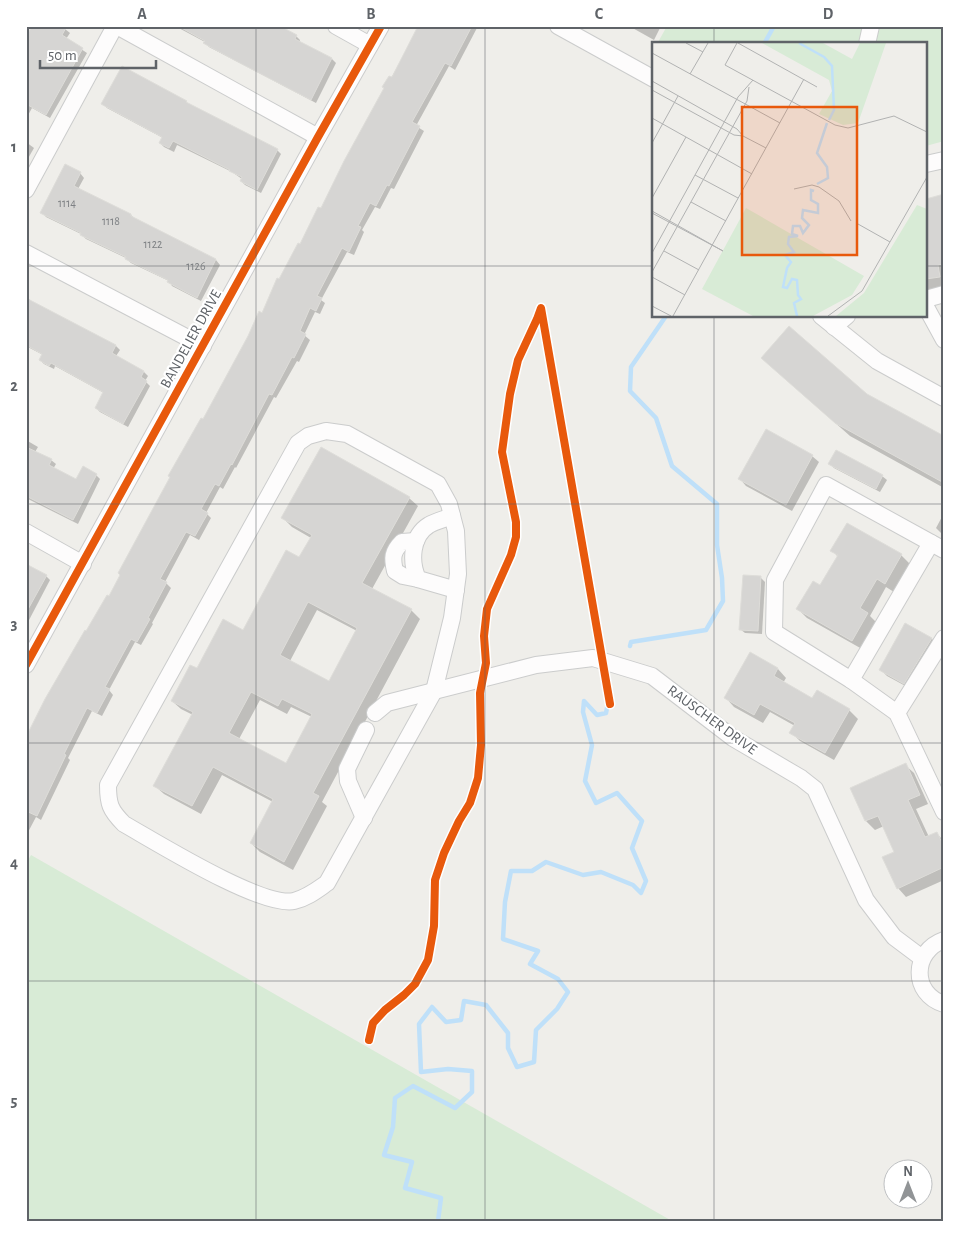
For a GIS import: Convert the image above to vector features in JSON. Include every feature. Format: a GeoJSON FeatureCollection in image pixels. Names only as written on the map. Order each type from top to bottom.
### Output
{"type":"FeatureCollection","features":[{"type":"Feature","properties":{"kind":"street"},"geometry":{"type":"LineString","coordinates":[[26,190],[116,26],[318,137]]}},
{"type":"Feature","properties":{"kind":"street"},"geometry":{"type":"LineString","coordinates":[[336,26],[370,45]]}},
{"type":"Feature","properties":{"kind":"street","name":"BANDELIER DRIVE"},"geometry":{"type":"LineString","coordinates":[[26,665],[381,26]]}},
{"type":"Feature","properties":{"kind":"street"},"geometry":{"type":"LineString","coordinates":[[558,26],[652,78]]}},
{"type":"Feature","properties":{"kind":"street"},"geometry":{"type":"LineString","coordinates":[[867,42],[871,26]]}},
{"type":"Feature","properties":{"kind":"street"},"geometry":{"type":"LineString","coordinates":[[928,164],[944,160]]}},
{"type":"Feature","properties":{"kind":"street"},"geometry":{"type":"LineString","coordinates":[[26,253],[203,346]]}},
{"type":"Feature","properties":{"kind":"street"},"geometry":{"type":"LineString","coordinates":[[928,298],[944,294]]}},
{"type":"Feature","properties":{"kind":"street"},"geometry":{"type":"LineString","coordinates":[[928,311],[944,340]]}},
{"type":"Feature","properties":{"kind":"street"},"geometry":{"type":"LineString","coordinates":[[823,318],[877,361],[944,398]]}},
{"type":"Feature","properties":{"kind":"street"},"geometry":{"type":"LineString","coordinates":[[834,327],[845,318]]}},
{"type":"Feature","properties":{"kind":"street"},"geometry":{"type":"LineString","coordinates":[[326,430],[347,434],[438,484],[449,504],[452,516],[456,531],[458,574],[452,618],[434,691],[327,883],[311,895],[292,902],[271,899],[243,889],[124,824],[114,814],[108,802],[108,785],[298,443],[308,436],[326,430]]}},
{"type":"Feature","properties":{"kind":"street"},"geometry":{"type":"LineString","coordinates":[[851,680],[938,547],[826,485],[775,580],[774,632],[851,680],[897,713],[944,812]]}},
{"type":"Feature","properties":{"kind":"street"},"geometry":{"type":"LineString","coordinates":[[452,516],[428,526],[416,541],[413,555],[414,571],[418,579],[456,590]]}},
{"type":"Feature","properties":{"kind":"street"},"geometry":{"type":"LineString","coordinates":[[26,532],[82,564]]}},
{"type":"Feature","properties":{"kind":"street"},"geometry":{"type":"LineString","coordinates":[[897,713],[944,638]]}},
{"type":"Feature","properties":{"kind":"street","name":"RAUSCHER DRIVE"},"geometry":{"type":"LineString","coordinates":[[375,713],[387,703],[536,665],[593,658],[652,676],[733,738],[802,778],[815,789],[866,900],[894,937],[922,958]]}},
{"type":"Feature","properties":{"kind":"street"},"geometry":{"type":"LineString","coordinates":[[364,818],[348,781],[346,769],[366,730]]}},
{"type":"Feature","properties":{"kind":"street"},"geometry":{"type":"LineString","coordinates":[[944,940],[928,949],[922,958],[919,969],[920,980],[924,990],[932,998],[944,1004]]}},
{"type":"Feature","properties":{"kind":"green space"},"geometry":{"type":"Polygon","coordinates":[[[667,26],[944,26],[944,141],[928,145],[928,42],[658,42],[667,26]]]}},
{"type":"Feature","properties":{"kind":"green space"},"geometry":{"type":"Polygon","coordinates":[[[31,855],[672,1221],[26,1221],[26,864],[31,855]]]}},
{"type":"Feature","properties":{"kind":"building"},"geometry":{"type":"Polygon","coordinates":[[[32,26],[67,26],[62,35],[83,48],[46,115],[26,104],[26,37],[32,26]]]}},
{"type":"Feature","properties":{"kind":"building"},"geometry":{"type":"Polygon","coordinates":[[[178,26],[280,26],[297,35],[295,39],[332,58],[311,100],[203,43],[205,41],[178,26]]]}},
{"type":"Feature","properties":{"kind":"building"},"geometry":{"type":"Polygon","coordinates":[[[418,26],[472,26],[451,66],[445,63],[412,122],[420,126],[389,186],[387,185],[376,206],[370,203],[358,226],[361,227],[349,252],[342,248],[317,296],[322,298],[316,311],[310,308],[300,331],[306,334],[294,358],[292,357],[272,395],[269,394],[232,465],[219,486],[215,484],[201,509],[208,513],[195,536],[186,532],[160,579],[167,582],[148,618],[150,619],[137,642],[131,639],[105,687],[110,689],[97,713],[87,708],[64,754],[66,755],[37,816],[26,811],[26,737],[45,699],[85,630],[107,595],[109,596],[120,575],[118,573],[170,477],[168,476],[201,418],[203,419],[248,336],[259,311],[262,313],[277,278],[279,279],[298,243],[300,244],[318,207],[321,208],[384,88],[382,87],[389,76],[392,77],[418,26]]]}},
{"type":"Feature","properties":{"kind":"building"},"geometry":{"type":"Polygon","coordinates":[[[122,66],[186,102],[278,149],[257,190],[240,181],[242,177],[230,170],[173,141],[169,148],[159,143],[162,137],[101,104],[122,66]]]}},
{"type":"Feature","properties":{"kind":"building"},"geometry":{"type":"Polygon","coordinates":[[[65,164],[81,172],[74,186],[216,259],[197,298],[167,282],[168,280],[125,259],[126,257],[40,213],[65,164]]]}},
{"type":"Feature","properties":{"kind":"building"},"geometry":{"type":"Polygon","coordinates":[[[944,194],[944,264],[938,265],[940,277],[928,279],[928,198],[944,194]]]}},
{"type":"Feature","properties":{"kind":"building"},"geometry":{"type":"Polygon","coordinates":[[[26,298],[116,345],[112,353],[144,371],[141,377],[147,381],[123,424],[95,408],[103,392],[51,363],[49,366],[39,360],[42,354],[26,345],[26,298]]]}},
{"type":"Feature","properties":{"kind":"building"},"geometry":{"type":"Polygon","coordinates":[[[789,326],[867,394],[944,436],[944,483],[835,423],[761,358],[789,326]]]}},
{"type":"Feature","properties":{"kind":"building"},"geometry":{"type":"Polygon","coordinates":[[[766,429],[813,455],[786,505],[738,479],[766,429]]]}},
{"type":"Feature","properties":{"kind":"building"},"geometry":{"type":"Polygon","coordinates":[[[26,447],[52,459],[49,465],[76,479],[83,466],[97,474],[73,520],[26,496],[26,447]]]}},
{"type":"Feature","properties":{"kind":"building"},"geometry":{"type":"Polygon","coordinates":[[[321,447],[410,497],[362,583],[412,609],[313,793],[319,796],[284,862],[250,843],[273,799],[213,767],[192,806],[153,786],[193,712],[171,701],[190,665],[197,668],[223,619],[243,630],[286,550],[299,557],[312,535],[281,518],[321,447]],[[308,602],[280,655],[329,681],[357,628],[308,602]],[[251,692],[229,733],[286,763],[312,714],[282,699],[278,706],[251,692]]]}},
{"type":"Feature","properties":{"kind":"building"},"geometry":{"type":"Polygon","coordinates":[[[836,450],[883,475],[876,489],[828,464],[836,450]]]}},
{"type":"Feature","properties":{"kind":"building"},"geometry":{"type":"Polygon","coordinates":[[[847,523],[902,554],[885,584],[877,579],[860,608],[868,613],[852,641],[796,609],[813,581],[820,585],[838,555],[830,551],[847,523]]]}},
{"type":"Feature","properties":{"kind":"building"},"geometry":{"type":"Polygon","coordinates":[[[26,564],[47,575],[26,613],[26,564]]]}},
{"type":"Feature","properties":{"kind":"building"},"geometry":{"type":"Polygon","coordinates":[[[743,575],[761,576],[758,631],[739,630],[743,575]]]}},
{"type":"Feature","properties":{"kind":"building"},"geometry":{"type":"Polygon","coordinates":[[[905,623],[932,638],[904,684],[879,670],[905,623]]]}},
{"type":"Feature","properties":{"kind":"building"},"geometry":{"type":"Polygon","coordinates":[[[750,652],[778,668],[774,676],[812,698],[817,690],[850,709],[825,753],[789,733],[795,723],[760,704],[754,715],[724,698],[750,652]]]}},
{"type":"Feature","properties":{"kind":"building"},"geometry":{"type":"Polygon","coordinates":[[[906,763],[920,795],[908,800],[925,837],[937,832],[944,847],[944,867],[897,889],[882,857],[894,852],[878,816],[865,821],[850,788],[906,763]]]}},
{"type":"Feature","properties":{"kind":"waterway"},"geometry":{"type":"LineString","coordinates":[[765,42],[774,26]]}},
{"type":"Feature","properties":{"kind":"waterway"},"geometry":{"type":"LineString","coordinates":[[630,646],[631,642],[706,630],[723,601],[717,545],[717,504],[672,466],[656,418],[630,391],[631,367],[665,318]]}},
{"type":"Feature","properties":{"kind":"waterway"},"geometry":{"type":"LineString","coordinates":[[438,1221],[441,1198],[405,1188],[412,1162],[384,1155],[393,1127],[395,1098],[413,1086],[455,1108],[472,1092],[472,1071],[448,1069],[421,1072],[419,1024],[432,1007],[446,1022],[461,1020],[464,1001],[486,1005],[508,1033],[508,1048],[517,1067],[534,1062],[536,1030],[557,1009],[568,992],[558,979],[530,964],[538,951],[503,939],[505,902],[511,871],[532,871],[546,862],[583,875],[601,872],[633,885],[641,893],[646,881],[632,848],[642,821],[617,793],[596,803],[585,781],[592,745],[583,712],[584,701],[597,715],[606,713],[610,704]]}},
{"type":"Feature","properties":{"kind":"cycle path"},"geometry":{"type":"LineString","coordinates":[[26,665],[381,26]]}},
{"type":"Feature","properties":{"kind":"cycle path"},"geometry":{"type":"LineString","coordinates":[[369,1040],[373,1023],[415,984],[428,960],[434,926],[435,880],[444,853],[470,803],[478,778],[481,745],[480,693],[486,663],[484,636],[487,609],[511,555],[516,537],[516,522],[502,452],[510,394],[518,360],[541,308],[610,704]]}}]}
